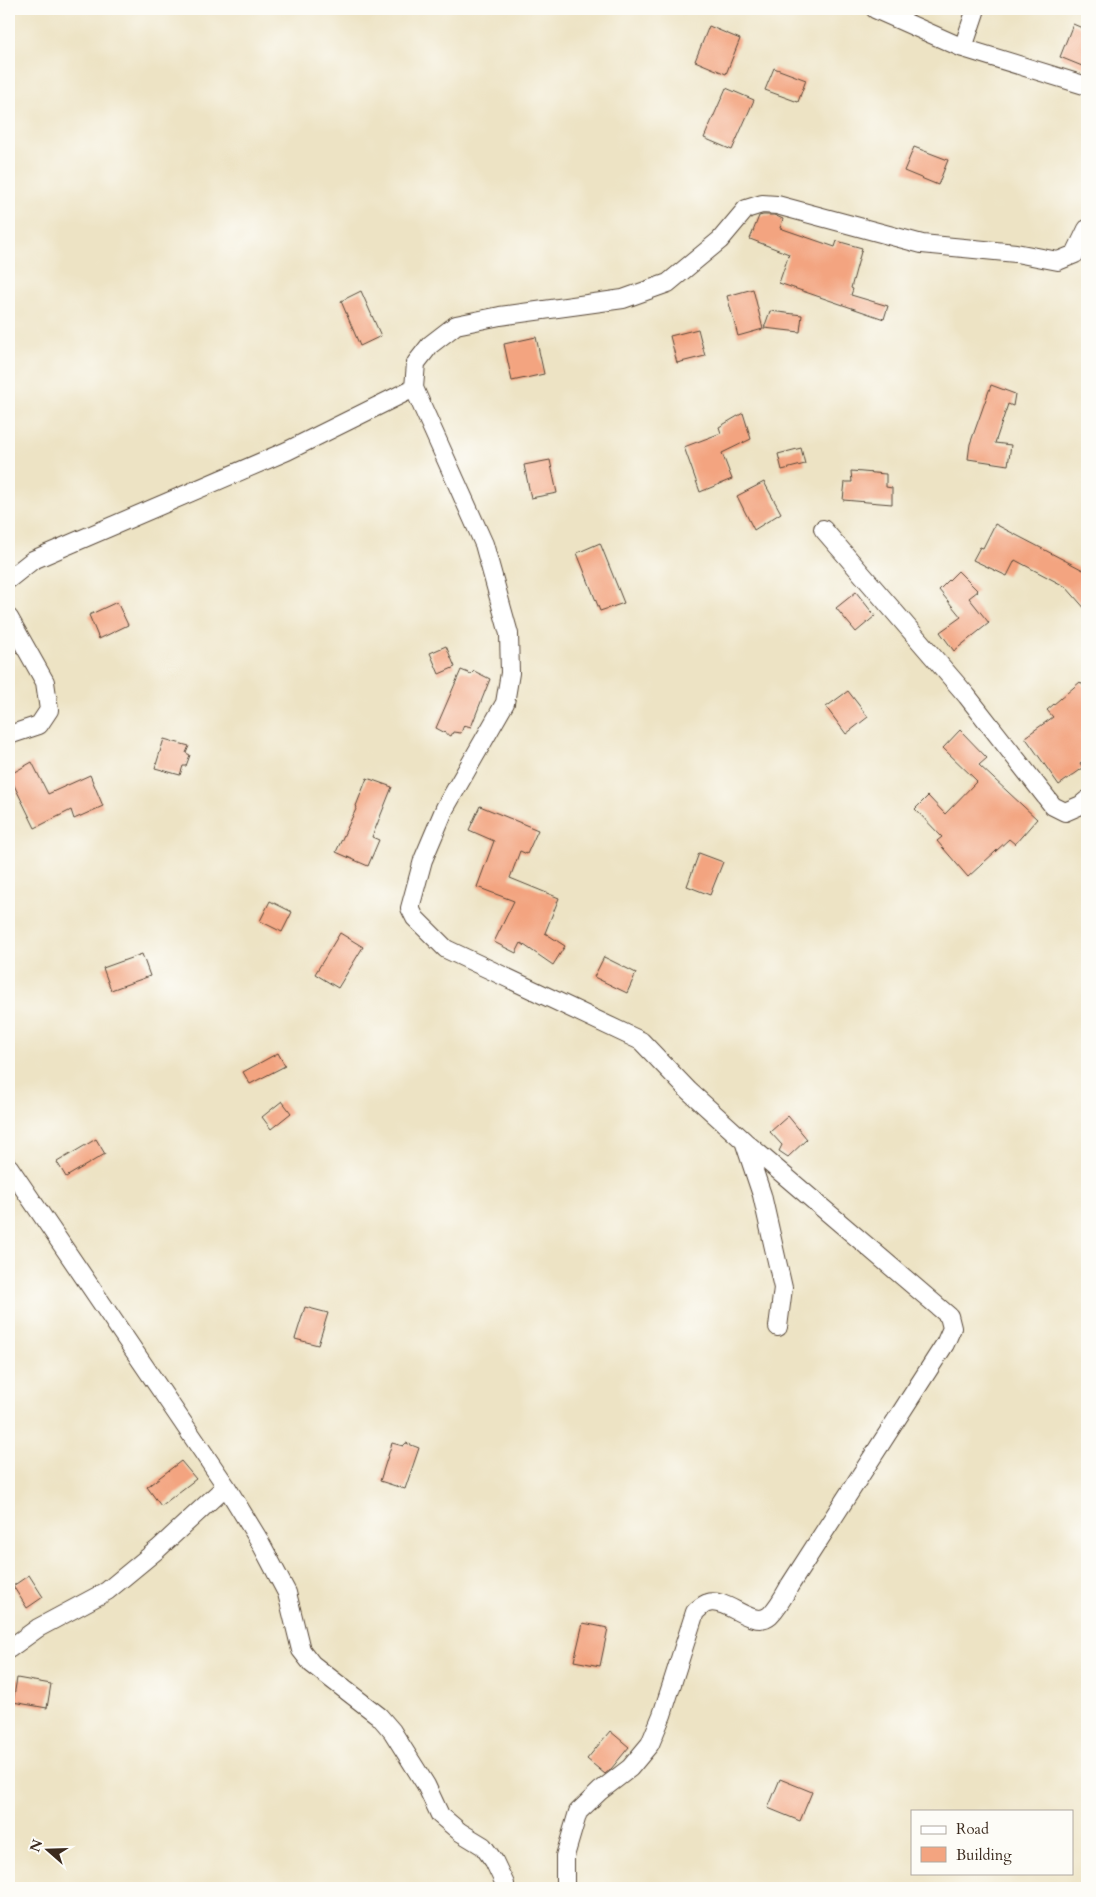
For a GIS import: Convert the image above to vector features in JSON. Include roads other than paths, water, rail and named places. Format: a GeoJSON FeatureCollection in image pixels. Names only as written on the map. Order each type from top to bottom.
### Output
{"type":"FeatureCollection","features":[{"type":"Feature","properties":{"kind":"street"},"geometry":{"type":"LineString","coordinates":[[875,9],[963,48],[1087,86]]}},
{"type":"Feature","properties":{"kind":"street"},"geometry":{"type":"LineString","coordinates":[[963,48],[976,9]]}},
{"type":"Feature","properties":{"kind":"street"},"geometry":{"type":"LineString","coordinates":[[565,1888],[566,1856],[578,1812],[600,1791],[630,1768],[650,1744],[662,1714],[695,1612],[706,1603],[717,1602],[755,1619],[769,1616],[780,1603],[945,1344],[952,1328],[949,1316],[744,1141],[689,1091],[641,1041],[446,949],[415,918],[410,908],[423,860],[445,808],[505,703],[510,673],[509,634],[484,544],[414,388],[416,363],[430,345],[456,325],[500,316],[623,299],[668,283],[720,240],[746,209],[762,204],[777,205],[922,244],[1016,253],[1058,261],[1075,254],[1087,229]]}},
{"type":"Feature","properties":{"kind":"street"},"geometry":{"type":"LineString","coordinates":[[9,579],[33,560],[287,451],[414,388]]}},
{"type":"Feature","properties":{"kind":"street"},"geometry":{"type":"LineString","coordinates":[[822,529],[967,696],[1053,806],[1065,812],[1081,805],[1087,800]]}},
{"type":"Feature","properties":{"kind":"street"},"geometry":{"type":"LineString","coordinates":[[9,618],[45,682],[49,710],[39,725],[9,735]]}},
{"type":"Feature","properties":{"kind":"street"},"geometry":{"type":"LineString","coordinates":[[744,1141],[762,1195],[783,1288],[778,1327]]}},
{"type":"Feature","properties":{"kind":"street"},"geometry":{"type":"LineString","coordinates":[[9,1166],[226,1486],[259,1540],[287,1593],[301,1650],[312,1664],[379,1716],[392,1731],[426,1785],[440,1815],[460,1832],[483,1846],[494,1861],[505,1884],[505,1888]]}},
{"type":"Feature","properties":{"kind":"street"},"geometry":{"type":"LineString","coordinates":[[9,1649],[38,1628],[107,1590],[158,1549],[226,1486]]}}]}
